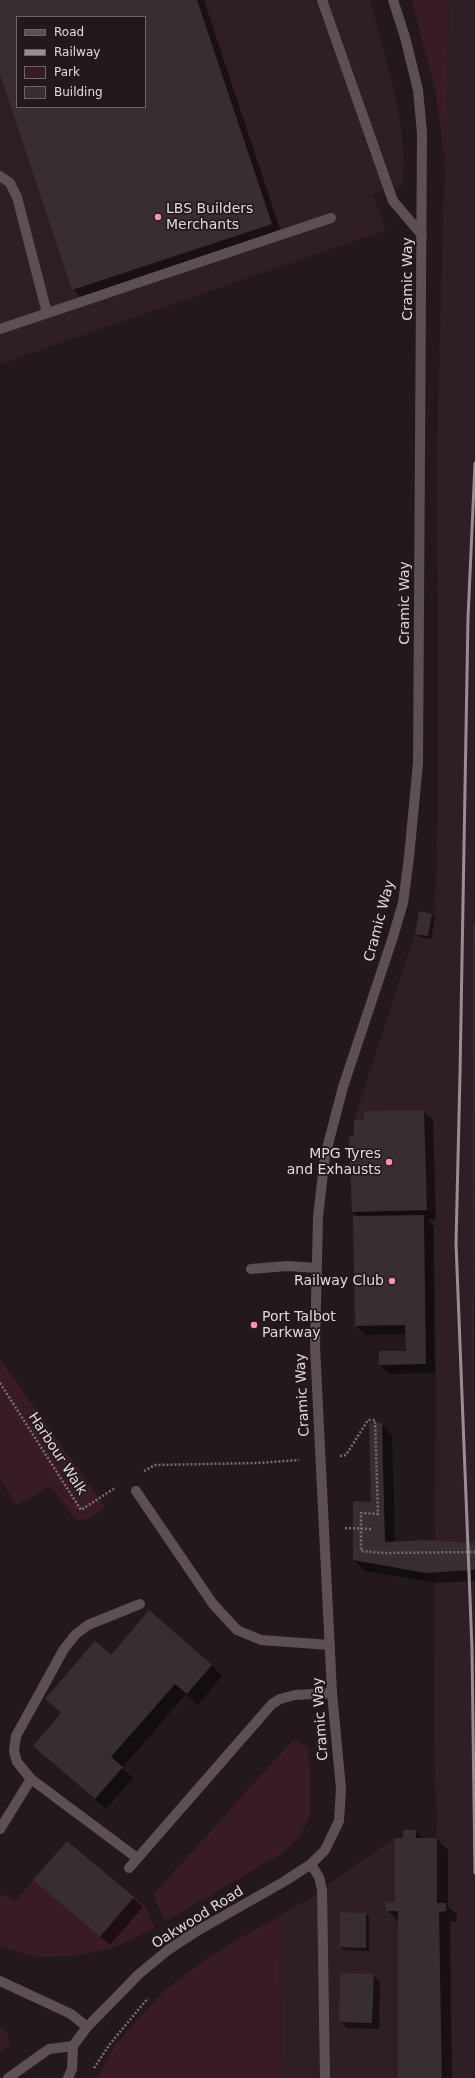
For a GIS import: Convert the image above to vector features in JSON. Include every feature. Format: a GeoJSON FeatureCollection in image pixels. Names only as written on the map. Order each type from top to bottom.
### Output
{"type":"FeatureCollection","features":[{"type":"Feature","properties":{"kind":"street"},"geometry":{"type":"LineString","coordinates":[[322,0],[393,200],[422,235]]}},
{"type":"Feature","properties":{"kind":"street","name":"Cramic Way"},"geometry":{"type":"LineString","coordinates":[[330,1842],[339,1821],[341,1789],[332,1693],[315,1346],[318,1217],[325,1156],[343,1087],[392,940],[402,903],[410,849],[418,763],[422,133],[418,90],[405,37],[393,0]]}},
{"type":"Feature","properties":{"kind":"street"},"geometry":{"type":"LineString","coordinates":[[0,176],[10,183],[17,197],[47,313]]}},
{"type":"Feature","properties":{"kind":"street"},"geometry":{"type":"LineString","coordinates":[[0,329],[331,218]]}},
{"type":"Feature","properties":{"kind":"street"},"geometry":{"type":"LineString","coordinates":[[251,1269],[287,1266],[317,1268]]}},
{"type":"Feature","properties":{"kind":"street"},"geometry":{"type":"LineString","coordinates":[[136,1491],[213,1604],[237,1630],[261,1640],[330,1645]]}},
{"type":"Feature","properties":{"kind":"street"},"geometry":{"type":"LineString","coordinates":[[138,1858],[31,1779],[16,1762],[14,1751],[16,1736],[64,1649],[76,1634],[88,1625],[140,1604]]}},
{"type":"Feature","properties":{"kind":"street"},"geometry":{"type":"LineString","coordinates":[[129,1868],[272,1704],[280,1699],[294,1695],[332,1693]]}},
{"type":"Feature","properties":{"kind":"street"},"geometry":{"type":"LineString","coordinates":[[0,1828],[31,1779]]}},
{"type":"Feature","properties":{"kind":"street","name":"Oakwood Road"},"geometry":{"type":"LineString","coordinates":[[73,2046],[87,2027],[139,1974],[168,1950],[197,1931],[285,1881],[311,1864],[330,1842]]}},
{"type":"Feature","properties":{"kind":"street"},"geometry":{"type":"LineString","coordinates":[[311,1864],[319,1877],[322,1890],[325,2078]]}},
{"type":"Feature","properties":{"kind":"street"},"geometry":{"type":"LineString","coordinates":[[0,1981],[71,2014],[87,2027]]}},
{"type":"Feature","properties":{"kind":"street"},"geometry":{"type":"LineString","coordinates":[[8,2078],[49,2049],[73,2046],[72,2069],[68,2078]]}},
{"type":"Feature","properties":{"kind":"path","name":"Harbour Walk"},"geometry":{"type":"LineString","coordinates":[[0,1383],[81,1510],[127,1481]]}},
{"type":"Feature","properties":{"kind":"path"},"geometry":{"type":"LineString","coordinates":[[136,1491],[127,1481],[155,1465],[258,1463],[346,1455],[368,1420],[375,1420],[378,1514],[361,1513],[361,1551],[383,1553],[475,1552]]}},
{"type":"Feature","properties":{"kind":"path"},"geometry":{"type":"LineString","coordinates":[[324,1528],[372,1529],[361,1528]]}},
{"type":"Feature","properties":{"kind":"path"},"geometry":{"type":"LineString","coordinates":[[93,2071],[110,2044],[149,1996]]}},
{"type":"Feature","properties":{"kind":"shaded area"},"geometry":{"type":"Polygon","coordinates":[[[0,0],[370,0],[390,74],[401,125],[403,150],[404,185],[373,194],[386,230],[0,364],[0,0]]]}},
{"type":"Feature","properties":{"kind":"shaded area"},"geometry":{"type":"Polygon","coordinates":[[[449,0],[475,0],[475,2078],[443,2078],[439,1939],[442,2078],[281,2078],[279,1916],[308,1900],[338,1877],[395,1838],[437,1838],[434,1733],[436,1382],[434,1211],[352,1212],[349,1136],[354,1135],[354,1120],[415,934],[419,911],[435,915],[438,798],[437,446],[449,0]]]}},
{"type":"Feature","properties":{"kind":"green space"},"geometry":{"type":"Polygon","coordinates":[[[412,0],[449,0],[445,160],[436,94],[412,0]]]}},
{"type":"Feature","properties":{"kind":"green space"},"geometry":{"type":"Polygon","coordinates":[[[0,1359],[105,1507],[89,1519],[79,1520],[73,1517],[51,1486],[16,1505],[0,1478],[0,1359]]]}},
{"type":"Feature","properties":{"kind":"green space"},"geometry":{"type":"Polygon","coordinates":[[[293,1740],[307,1746],[310,1765],[310,1815],[300,1836],[282,1853],[165,1922],[153,1895],[293,1740]]]}},
{"type":"Feature","properties":{"kind":"green space"},"geometry":{"type":"Polygon","coordinates":[[[33,1880],[100,1937],[134,1897],[146,1907],[155,1928],[112,1948],[75,1956],[38,1957],[0,1947],[0,1894],[16,1901],[33,1880]]]}},
{"type":"Feature","properties":{"kind":"green space"},"geometry":{"type":"Polygon","coordinates":[[[279,1916],[281,2078],[97,2078],[116,2044],[162,1993],[208,1957],[279,1916]]]}},
{"type":"Feature","properties":{"kind":"green space"},"geometry":{"type":"Polygon","coordinates":[[[0,2026],[6,2031],[10,2043],[0,2054],[0,2026]]]}},
{"type":"Feature","properties":{"kind":"building"},"geometry":{"type":"Polygon","coordinates":[[[0,0],[197,0],[272,224],[72,290],[0,74],[0,0]]]}},
{"type":"Feature","properties":{"kind":"building"},"geometry":{"type":"Polygon","coordinates":[[[419,911],[432,914],[428,936],[415,934],[419,911]]]}},
{"type":"Feature","properties":{"kind":"building"},"geometry":{"type":"Polygon","coordinates":[[[473,925],[475,925],[474,1408],[473,1390],[473,925]]]}},
{"type":"Feature","properties":{"kind":"building"},"geometry":{"type":"Polygon","coordinates":[[[424,1110],[427,1210],[352,1212],[349,1136],[354,1136],[354,1120],[364,1119],[364,1111],[424,1110]]]}},
{"type":"Feature","properties":{"kind":"building"},"geometry":{"type":"Polygon","coordinates":[[[424,1215],[426,1364],[379,1365],[379,1351],[406,1351],[405,1325],[355,1326],[353,1216],[424,1215]]]}},
{"type":"Feature","properties":{"kind":"building"},"geometry":{"type":"Polygon","coordinates":[[[369,1423],[382,1423],[385,1542],[427,1540],[475,1543],[475,1570],[426,1573],[353,1560],[353,1501],[371,1502],[369,1423]]]}},
{"type":"Feature","properties":{"kind":"building"},"geometry":{"type":"Polygon","coordinates":[[[149,1610],[212,1665],[187,1694],[175,1684],[111,1757],[123,1767],[95,1799],[33,1746],[61,1713],[45,1699],[95,1641],[111,1655],[149,1610]]]}},
{"type":"Feature","properties":{"kind":"building"},"geometry":{"type":"Polygon","coordinates":[[[403,1830],[416,1830],[416,1838],[437,1838],[437,1903],[446,1903],[446,1911],[439,1912],[442,2078],[398,2078],[398,1911],[386,1911],[385,1902],[395,1902],[395,1838],[403,1838],[403,1830]]]}},
{"type":"Feature","properties":{"kind":"building"},"geometry":{"type":"Polygon","coordinates":[[[67,1841],[134,1897],[100,1937],[33,1880],[67,1841]]]}},
{"type":"Feature","properties":{"kind":"building"},"geometry":{"type":"Polygon","coordinates":[[[340,1912],[366,1913],[366,1948],[340,1947],[340,1912]]]}},
{"type":"Feature","properties":{"kind":"building"},"geometry":{"type":"Polygon","coordinates":[[[340,1973],[374,1974],[372,2023],[339,2022],[340,1973]]]}},
{"type":"Feature","properties":{"kind":"railway"},"geometry":{"type":"LineString","coordinates":[[475,463],[468,618],[456,1243],[472,1649],[475,1873]]}},
{"type":"Feature","properties":{"kind":"place","name":"LBS Builders Merchants"},"geometry":{"type":"Point","coordinates":[158,217]}},
{"type":"Feature","properties":{"kind":"place","name":"MPG Tyres and Exhausts"},"geometry":{"type":"Point","coordinates":[389,1162]}},
{"type":"Feature","properties":{"kind":"place","name":"Railway Club"},"geometry":{"type":"Point","coordinates":[392,1281]}},
{"type":"Feature","properties":{"kind":"place","name":"Port Talbot Parkway"},"geometry":{"type":"Point","coordinates":[254,1325]}}]}
